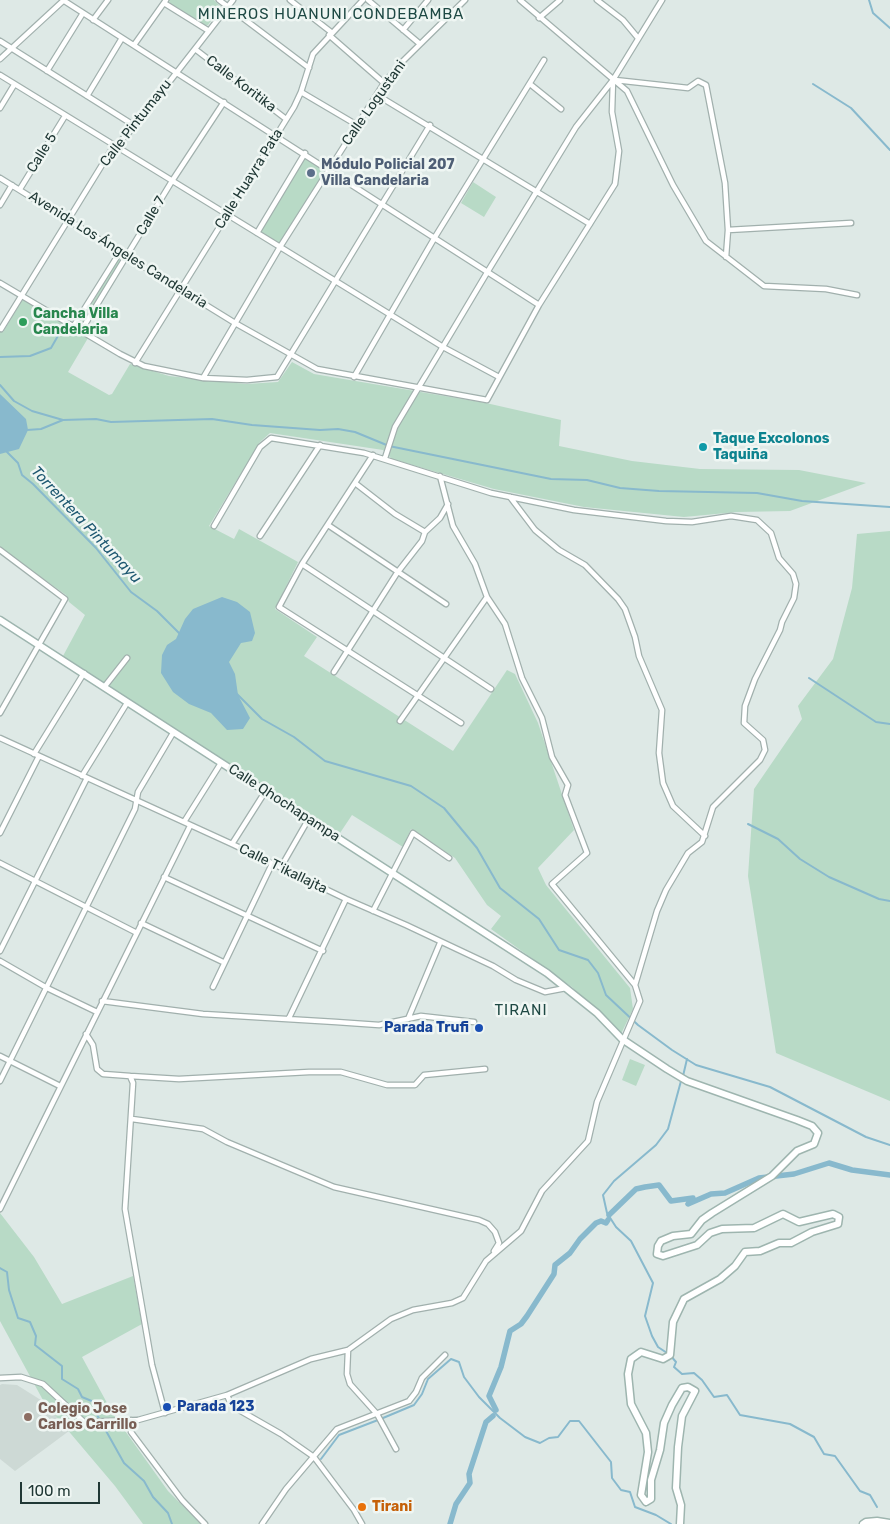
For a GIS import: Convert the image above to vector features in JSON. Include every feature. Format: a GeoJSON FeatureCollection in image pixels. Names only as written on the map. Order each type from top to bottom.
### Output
{"type":"FeatureCollection","features":[{"type":"Feature","properties":{"kind":"street"},"geometry":{"type":"LineString","coordinates":[[0,59],[63,0],[330,169],[539,305]]}},
{"type":"Feature","properties":{"kind":"street"},"geometry":{"type":"LineString","coordinates":[[93,20],[108,0]]}},
{"type":"Feature","properties":{"kind":"street"},"geometry":{"type":"LineString","coordinates":[[219,0],[308,68]]}},
{"type":"Feature","properties":{"kind":"street","name":"Calle Pintumayu"},"geometry":{"type":"LineString","coordinates":[[1,329],[110,152],[135,126],[233,0]]}},
{"type":"Feature","properties":{"kind":"street"},"geometry":{"type":"LineString","coordinates":[[290,0],[330,33],[384,83]]}},
{"type":"Feature","properties":{"kind":"street","name":"Calle Huayra Pata"},"geometry":{"type":"LineString","coordinates":[[135,363],[301,92],[313,54],[330,33],[363,0]]}},
{"type":"Feature","properties":{"kind":"street"},"geometry":{"type":"LineString","coordinates":[[368,0],[420,44]]}},
{"type":"Feature","properties":{"kind":"street"},"geometry":{"type":"LineString","coordinates":[[403,30],[428,0]]}},
{"type":"Feature","properties":{"kind":"street","name":"Calle Logustani"},"geometry":{"type":"LineString","coordinates":[[203,378],[280,248],[384,83],[465,0]]}},
{"type":"Feature","properties":{"kind":"street"},"geometry":{"type":"LineString","coordinates":[[520,0],[627,91],[673,185],[706,241],[764,286],[826,289],[857,295]]}},
{"type":"Feature","properties":{"kind":"street"},"geometry":{"type":"LineString","coordinates":[[539,18],[560,0]]}},
{"type":"Feature","properties":{"kind":"street"},"geometry":{"type":"LineString","coordinates":[[596,0],[623,20],[638,38]]}},
{"type":"Feature","properties":{"kind":"street"},"geometry":{"type":"LineString","coordinates":[[134,45],[165,1],[209,31]]}},
{"type":"Feature","properties":{"kind":"street"},"geometry":{"type":"LineString","coordinates":[[385,458],[394,427],[576,127],[613,80],[660,1]]}},
{"type":"Feature","properties":{"kind":"street"},"geometry":{"type":"LineString","coordinates":[[47,71],[83,13]]}},
{"type":"Feature","properties":{"kind":"street"},"geometry":{"type":"LineString","coordinates":[[87,96],[122,38]]}},
{"type":"Feature","properties":{"kind":"street"},"geometry":{"type":"LineString","coordinates":[[0,41],[135,126]]}},
{"type":"Feature","properties":{"kind":"street","name":"Calle Koritika"},"geometry":{"type":"LineString","coordinates":[[195,48],[286,118]]}},
{"type":"Feature","properties":{"kind":"street"},"geometry":{"type":"LineString","coordinates":[[354,376],[434,237],[544,60]]}},
{"type":"Feature","properties":{"kind":"street"},"geometry":{"type":"LineString","coordinates":[[0,75],[443,347],[499,377],[539,305],[615,184],[619,151],[612,112],[613,80]]}},
{"type":"Feature","properties":{"kind":"street"},"geometry":{"type":"LineString","coordinates":[[613,80],[688,88],[698,81],[706,85],[725,183],[728,230],[726,257]]}},
{"type":"Feature","properties":{"kind":"street"},"geometry":{"type":"LineString","coordinates":[[530,84],[561,109]]}},
{"type":"Feature","properties":{"kind":"street"},"geometry":{"type":"LineString","coordinates":[[0,108],[14,85]]}},
{"type":"Feature","properties":{"kind":"street"},"geometry":{"type":"LineString","coordinates":[[301,92],[356,125]]}},
{"type":"Feature","properties":{"kind":"street"},"geometry":{"type":"LineString","coordinates":[[377,95],[430,125],[536,193],[590,224]]}},
{"type":"Feature","properties":{"kind":"street","name":"Calle 7"},"geometry":{"type":"LineString","coordinates":[[81,332],[172,181],[224,102]]}},
{"type":"Feature","properties":{"kind":"street","name":"Calle 5"},"geometry":{"type":"LineString","coordinates":[[20,189],[66,116]]}},
{"type":"Feature","properties":{"kind":"street"},"geometry":{"type":"LineString","coordinates":[[0,283],[135,363],[167,372],[203,378],[247,380],[277,377],[430,125]]}},
{"type":"Feature","properties":{"kind":"street"},"geometry":{"type":"LineString","coordinates":[[257,233],[305,153]]}},
{"type":"Feature","properties":{"kind":"street","name":"Avenida Los Ángeles Candelaria"},"geometry":{"type":"LineString","coordinates":[[0,178],[235,323],[316,369],[487,400],[499,377]]}},
{"type":"Feature","properties":{"kind":"street"},"geometry":{"type":"LineString","coordinates":[[0,205],[12,185]]}},
{"type":"Feature","properties":{"kind":"street"},"geometry":{"type":"LineString","coordinates":[[728,230],[851,223]]}},
{"type":"Feature","properties":{"kind":"street"},"geometry":{"type":"LineString","coordinates":[[73,326],[120,252]]}},
{"type":"Feature","properties":{"kind":"street"},"geometry":{"type":"LineString","coordinates":[[214,526],[263,444],[271,438],[373,455],[491,493],[574,510],[666,521],[692,522],[731,516],[757,520],[771,533],[779,558],[795,578],[796,591],[780,630],[755,679],[745,706],[744,723],[763,740],[765,750],[756,765],[713,807],[705,836],[696,848],[688,853],[666,890],[657,911],[635,985]]}},
{"type":"Feature","properties":{"kind":"street"},"geometry":{"type":"LineString","coordinates":[[260,536],[320,445]]}},
{"type":"Feature","properties":{"kind":"street"},"geometry":{"type":"LineString","coordinates":[[373,455],[302,564],[279,607],[461,723]]}},
{"type":"Feature","properties":{"kind":"street"},"geometry":{"type":"LineString","coordinates":[[440,476],[453,526],[475,564],[486,597],[505,624],[522,678],[542,718],[552,757],[568,785],[565,795],[587,853],[552,884],[635,985],[640,1001],[596,1102],[588,1141],[584,1148],[542,1191],[521,1231],[492,1254]]}},
{"type":"Feature","properties":{"kind":"street"},"geometry":{"type":"LineString","coordinates":[[355,483],[396,514],[425,532]]}},
{"type":"Feature","properties":{"kind":"street"},"geometry":{"type":"LineString","coordinates":[[510,497],[535,530],[559,550],[585,565],[618,599],[624,609],[635,637],[639,656],[662,710],[659,752],[663,783],[673,806],[705,836]]}},
{"type":"Feature","properties":{"kind":"street"},"geometry":{"type":"LineString","coordinates":[[334,672],[397,573],[422,541],[425,532],[440,518],[448,504]]}},
{"type":"Feature","properties":{"kind":"street"},"geometry":{"type":"LineString","coordinates":[[328,525],[446,604]]}},
{"type":"Feature","properties":{"kind":"street"},"geometry":{"type":"LineString","coordinates":[[0,550],[65,599],[0,713]]}},
{"type":"Feature","properties":{"kind":"street"},"geometry":{"type":"LineString","coordinates":[[302,564],[371,612],[491,689]]}},
{"type":"Feature","properties":{"kind":"street"},"geometry":{"type":"LineString","coordinates":[[400,722],[416,696],[486,597]]}},
{"type":"Feature","properties":{"kind":"street","name":"Calle Qhochapampa"},"geometry":{"type":"LineString","coordinates":[[0,620],[105,686],[127,703],[265,792],[295,808],[308,820],[391,874],[484,930],[566,988],[624,1035],[687,1080],[812,1126],[818,1133],[814,1144],[797,1152],[764,1181],[702,1220],[691,1234],[673,1236],[661,1241],[658,1246],[657,1254],[663,1256],[697,1245],[710,1233],[722,1229],[754,1228],[783,1214],[799,1222],[834,1214],[839,1217],[838,1224],[812,1232],[791,1243],[779,1243],[760,1251],[745,1252],[720,1279],[684,1299],[673,1322],[670,1354],[663,1359],[641,1352],[631,1359],[628,1374],[631,1404],[646,1433],[648,1452],[641,1496],[646,1502],[651,1499],[651,1480],[660,1450],[664,1423],[682,1388],[688,1387],[695,1391],[682,1416],[681,1424],[676,1488],[681,1505],[680,1524]]}},
{"type":"Feature","properties":{"kind":"street"},"geometry":{"type":"LineString","coordinates":[[105,686],[127,658]]}},
{"type":"Feature","properties":{"kind":"street"},"geometry":{"type":"LineString","coordinates":[[0,833],[36,755],[84,673]]}},
{"type":"Feature","properties":{"kind":"street"},"geometry":{"type":"LineString","coordinates":[[0,951],[35,882],[84,777],[127,703]]}},
{"type":"Feature","properties":{"kind":"street"},"geometry":{"type":"LineString","coordinates":[[0,1081],[135,809],[138,792],[173,733]]}},
{"type":"Feature","properties":{"kind":"street","name":"Calle T'ikallajta"},"geometry":{"type":"LineString","coordinates":[[0,738],[232,844],[545,992],[566,988]]}},
{"type":"Feature","properties":{"kind":"street"},"geometry":{"type":"LineString","coordinates":[[184,822],[221,763]]}},
{"type":"Feature","properties":{"kind":"street"},"geometry":{"type":"LineString","coordinates":[[232,844],[265,792]]}},
{"type":"Feature","properties":{"kind":"street"},"geometry":{"type":"LineString","coordinates":[[281,867],[308,820]]}},
{"type":"Feature","properties":{"kind":"street"},"geometry":{"type":"LineString","coordinates":[[0,1209],[190,826]]}},
{"type":"Feature","properties":{"kind":"street"},"geometry":{"type":"LineString","coordinates":[[373,911],[413,834],[449,858]]}},
{"type":"Feature","properties":{"kind":"street"},"geometry":{"type":"LineString","coordinates":[[0,863],[136,933]]}},
{"type":"Feature","properties":{"kind":"street"},"geometry":{"type":"LineString","coordinates":[[213,987],[223,962],[272,864]]}},
{"type":"Feature","properties":{"kind":"street"},"geometry":{"type":"LineString","coordinates":[[164,878],[322,951]]}},
{"type":"Feature","properties":{"kind":"street"},"geometry":{"type":"LineString","coordinates":[[289,1018],[346,899]]}},
{"type":"Feature","properties":{"kind":"street"},"geometry":{"type":"LineString","coordinates":[[141,923],[223,962]]}},
{"type":"Feature","properties":{"kind":"street"},"geometry":{"type":"LineString","coordinates":[[408,1019],[440,943]]}},
{"type":"Feature","properties":{"kind":"street"},"geometry":{"type":"LineString","coordinates":[[0,961],[47,988],[97,1012]]}},
{"type":"Feature","properties":{"kind":"street"},"geometry":{"type":"LineString","coordinates":[[102,1001],[203,1014],[379,1025],[421,1016],[474,1022]]}},
{"type":"Feature","properties":{"kind":"street"},"geometry":{"type":"LineString","coordinates":[[86,1034],[93,1045],[97,1069],[103,1074],[179,1079],[341,1072],[387,1086],[414,1085],[424,1074],[485,1069]]}},
{"type":"Feature","properties":{"kind":"street"},"geometry":{"type":"LineString","coordinates":[[0,1056],[60,1086]]}},
{"type":"Feature","properties":{"kind":"street"},"geometry":{"type":"LineString","coordinates":[[130,1076],[133,1083],[132,1119],[125,1209],[152,1365],[166,1413]]}},
{"type":"Feature","properties":{"kind":"street"},"geometry":{"type":"LineString","coordinates":[[0,1378],[21,1377],[43,1384],[84,1422],[138,1420],[166,1413],[227,1395],[311,1359],[348,1350],[392,1319],[413,1310],[452,1303],[463,1298],[499,1243],[495,1232],[488,1224],[479,1220],[334,1188],[227,1142],[203,1128],[132,1119]]}},
{"type":"Feature","properties":{"kind":"street"},"geometry":{"type":"LineString","coordinates":[[348,1350],[347,1374],[350,1384],[377,1414],[396,1449]]}},
{"type":"Feature","properties":{"kind":"street"},"geometry":{"type":"LineString","coordinates":[[262,1524],[286,1489],[337,1429],[409,1402],[422,1378],[445,1354]]}},
{"type":"Feature","properties":{"kind":"street"},"geometry":{"type":"LineString","coordinates":[[227,1395],[230,1402],[239,1410],[281,1434],[314,1458],[354,1510],[362,1524]]}},
{"type":"Feature","properties":{"kind":"street"},"geometry":{"type":"LineString","coordinates":[[131,1420],[131,1432],[182,1500],[205,1524]]}},
{"type":"Feature","properties":{"kind":"street"},"geometry":{"type":"LineString","coordinates":[[863,1524],[878,1521],[890,1523]]}},
{"type":"Feature","properties":{"kind":"shaded area","name":"Colegio Jose Carlos Carrillo"},"geometry":{"type":"Polygon","coordinates":[[[0,1385],[17,1385],[44,1402],[69,1431],[15,1471],[0,1459],[0,1385]]]}},
{"type":"Feature","properties":{"kind":"green space"},"geometry":{"type":"Polygon","coordinates":[[[169,0],[214,0],[221,7],[208,25],[204,26],[170,4],[169,0]]]}},
{"type":"Feature","properties":{"kind":"green space"},"geometry":{"type":"Polygon","coordinates":[[[305,157],[325,171],[283,241],[278,243],[260,231],[305,157]]]}},
{"type":"Feature","properties":{"kind":"green space"},"geometry":{"type":"Polygon","coordinates":[[[473,182],[496,197],[484,217],[461,203],[473,182]]]}},
{"type":"Feature","properties":{"kind":"green space"},"geometry":{"type":"Polygon","coordinates":[[[121,255],[124,257],[81,326],[78,326],[121,255]]]}},
{"type":"Feature","properties":{"kind":"green space"},"geometry":{"type":"Polygon","coordinates":[[[23,299],[88,338],[68,372],[109,395],[112,394],[130,364],[169,376],[246,384],[278,382],[292,362],[314,374],[486,403],[561,420],[559,446],[632,461],[700,469],[799,470],[866,483],[790,511],[737,512],[684,517],[584,507],[494,489],[392,459],[383,450],[270,433],[260,442],[209,526],[234,539],[239,529],[298,562],[275,609],[317,637],[304,656],[453,751],[507,670],[515,674],[538,723],[574,830],[538,868],[546,885],[630,988],[633,1009],[621,1034],[572,987],[491,929],[501,916],[487,905],[455,858],[411,829],[403,847],[352,815],[340,833],[242,773],[63,656],[85,615],[69,602],[66,595],[0,548],[0,330],[3,332],[23,299]]]}},
{"type":"Feature","properties":{"kind":"green space"},"geometry":{"type":"Polygon","coordinates":[[[890,531],[890,1101],[776,1053],[748,876],[754,789],[802,719],[798,706],[833,659],[852,588],[857,534],[890,531]]]}},
{"type":"Feature","properties":{"kind":"green space"},"geometry":{"type":"Polygon","coordinates":[[[630,1059],[645,1065],[636,1086],[622,1080],[630,1059]]]}},
{"type":"Feature","properties":{"kind":"green space"},"geometry":{"type":"Polygon","coordinates":[[[0,1213],[34,1257],[62,1304],[133,1276],[142,1324],[82,1357],[113,1414],[168,1491],[201,1524],[143,1524],[115,1486],[44,1402],[0,1321],[0,1213]]]}},
{"type":"Feature","properties":{"kind":"water"},"geometry":{"type":"Polygon","coordinates":[[[0,394],[26,419],[28,430],[19,449],[0,454],[0,394]]]}},
{"type":"Feature","properties":{"kind":"water"},"geometry":{"type":"Polygon","coordinates":[[[222,597],[237,602],[250,612],[255,633],[252,641],[241,643],[229,662],[235,674],[238,695],[250,718],[243,729],[227,730],[211,713],[189,704],[173,692],[161,673],[162,655],[167,645],[176,639],[185,619],[193,609],[222,597]]]}},
{"type":"Feature","properties":{"kind":"waterway"},"geometry":{"type":"LineString","coordinates":[[869,0],[873,13],[890,28]]}},
{"type":"Feature","properties":{"kind":"waterway"},"geometry":{"type":"LineString","coordinates":[[813,84],[851,108],[890,150]]}},
{"type":"Feature","properties":{"kind":"waterway"},"geometry":{"type":"LineString","coordinates":[[0,357],[30,356],[51,348],[59,334],[66,329]]}},
{"type":"Feature","properties":{"kind":"waterway"},"geometry":{"type":"LineString","coordinates":[[0,385],[14,401],[32,411],[63,420]]}},
{"type":"Feature","properties":{"kind":"waterway"},"geometry":{"type":"LineString","coordinates":[[27,430],[41,429],[63,420],[96,419],[111,422],[212,419],[252,425],[320,430],[338,429],[355,432],[389,446],[551,479],[587,480],[620,488],[659,491],[757,493],[802,501],[890,507]]}},
{"type":"Feature","properties":{"kind":"waterway","name":"Torrentera Pintumayu"},"geometry":{"type":"LineString","coordinates":[[7,452],[18,463],[22,475],[96,548],[131,592],[157,611],[179,633]]}},
{"type":"Feature","properties":{"kind":"waterway"},"geometry":{"type":"LineString","coordinates":[[809,678],[876,722],[890,724]]}},
{"type":"Feature","properties":{"kind":"waterway","name":"Torrentera Pintumayu"},"geometry":{"type":"LineString","coordinates":[[236,693],[262,719],[294,737],[325,761],[411,786],[444,808],[477,848],[500,888],[539,919],[559,950],[588,960],[598,973],[606,995],[638,1025],[672,1050],[696,1065],[770,1087],[866,1137],[890,1145]]}},
{"type":"Feature","properties":{"kind":"waterway"},"geometry":{"type":"LineString","coordinates":[[748,824],[778,839],[800,859],[829,877],[879,899],[890,901]]}},
{"type":"Feature","properties":{"kind":"waterway"},"geometry":{"type":"LineString","coordinates":[[683,1076],[687,1059]]}},
{"type":"Feature","properties":{"kind":"waterway"},"geometry":{"type":"LineString","coordinates":[[681,1081],[668,1129],[656,1145],[614,1181],[603,1195],[607,1213],[616,1227],[631,1241],[653,1283],[645,1316],[652,1336],[658,1347],[670,1355],[676,1362],[674,1367],[682,1374],[694,1373],[702,1380],[714,1397],[727,1395],[740,1415],[790,1424],[814,1437],[824,1454],[835,1456],[860,1491],[870,1495],[877,1507]]}},
{"type":"Feature","properties":{"kind":"waterway"},"geometry":{"type":"LineString","coordinates":[[609,1215],[636,1189],[659,1185],[671,1201],[693,1198],[688,1204],[711,1194],[725,1193],[759,1178],[794,1174],[829,1163],[852,1170],[890,1175]]}},
{"type":"Feature","properties":{"kind":"waterway"},"geometry":{"type":"LineString","coordinates":[[496,1410],[489,1396],[501,1367],[510,1331],[521,1324],[527,1316],[554,1274],[555,1265],[570,1253],[580,1239],[596,1223],[601,1221],[606,1223],[608,1220]]}},
{"type":"Feature","properties":{"kind":"waterway"},"geometry":{"type":"LineString","coordinates":[[0,1268],[7,1272],[9,1290],[18,1318],[30,1322],[36,1336],[35,1345],[62,1366],[62,1379],[78,1389],[82,1397],[94,1402],[96,1413],[124,1463],[144,1481],[153,1497],[168,1513],[172,1524]]}},
{"type":"Feature","properties":{"kind":"waterway"},"geometry":{"type":"LineString","coordinates":[[383,1418],[414,1405],[422,1394],[428,1379],[451,1359],[459,1362],[464,1377],[479,1397],[500,1418],[525,1437],[540,1443],[549,1438],[558,1437],[570,1421],[579,1421],[611,1462],[612,1478],[621,1490],[630,1492],[635,1507],[656,1515],[671,1524]]}},
{"type":"Feature","properties":{"kind":"waterway"},"geometry":{"type":"LineString","coordinates":[[450,1524],[456,1504],[470,1483],[469,1474],[486,1422],[493,1416]]}},
{"type":"Feature","properties":{"kind":"waterway"},"geometry":{"type":"LineString","coordinates":[[321,1459],[339,1435],[378,1420]]}},
{"type":"Feature","properties":{"kind":"place","name":"Módulo Policial 207 Villa Candelaria"},"geometry":{"type":"Point","coordinates":[311,173]}},
{"type":"Feature","properties":{"kind":"place","name":"Cancha Villa Candelaria"},"geometry":{"type":"Point","coordinates":[23,322]}},
{"type":"Feature","properties":{"kind":"place","name":"Taque Excolonos Taquiña"},"geometry":{"type":"Point","coordinates":[703,447]}},
{"type":"Feature","properties":{"kind":"place","name":"Parada Trufi"},"geometry":{"type":"Point","coordinates":[479,1028]}},
{"type":"Feature","properties":{"kind":"place","name":"Parada 123"},"geometry":{"type":"Point","coordinates":[167,1407]}},
{"type":"Feature","properties":{"kind":"place","name":"Colegio Jose Carlos Carrillo"},"geometry":{"type":"Point","coordinates":[28,1417]}},
{"type":"Feature","properties":{"kind":"place","name":"Tirani"},"geometry":{"type":"Point","coordinates":[362,1507]}},
{"type":"Feature","properties":{"kind":"district","name":"MINEROS HUANUNI CONDEBAMBA"},"geometry":{"type":"Point","coordinates":[331,15]}},
{"type":"Feature","properties":{"kind":"district","name":"TIRANI"},"geometry":{"type":"Point","coordinates":[521,1011]}}]}
